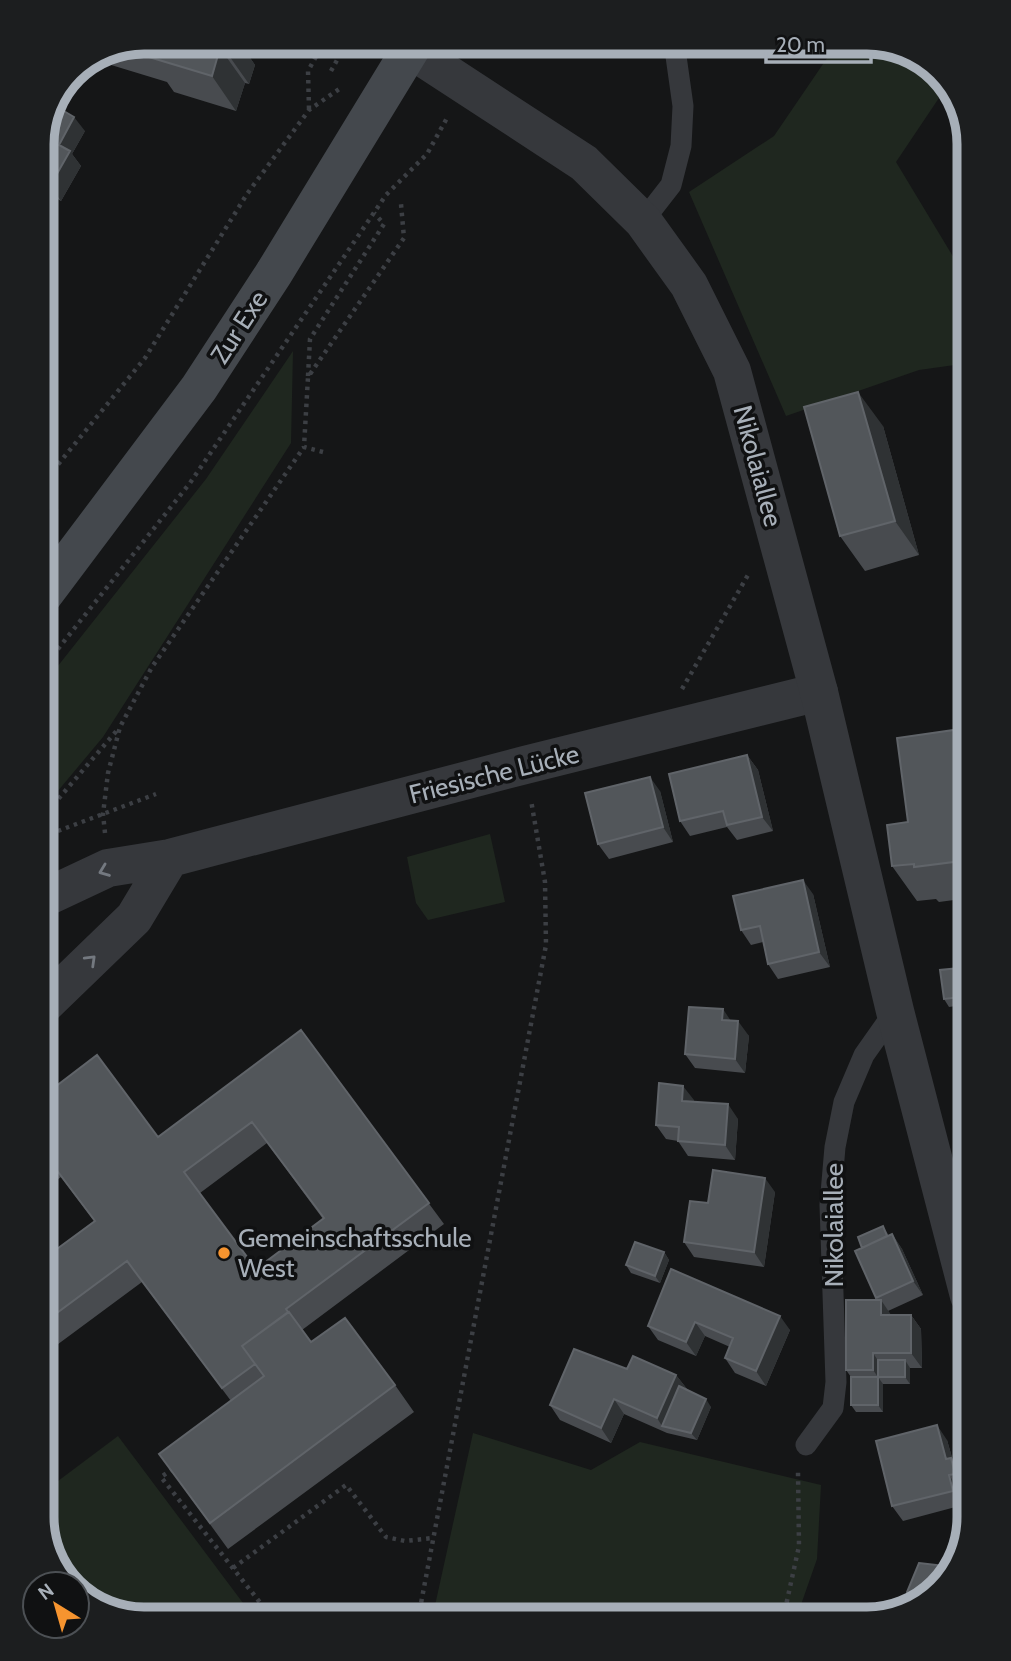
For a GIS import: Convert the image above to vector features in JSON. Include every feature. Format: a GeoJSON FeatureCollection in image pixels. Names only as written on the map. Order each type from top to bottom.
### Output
{"type":"FeatureCollection","features":[{"type":"Feature","properties":{"kind":"main road","name":"Zur Exe"},"geometry":{"type":"LineString","coordinates":[[54,581],[199,388],[274,273],[408,54]]}},
{"type":"Feature","properties":{"kind":"street","name":"Nikolaiallee"},"geometry":{"type":"LineString","coordinates":[[424,54],[465,85],[584,163],[643,221],[689,285],[732,371],[819,692],[895,1011],[957,1250]]}},
{"type":"Feature","properties":{"kind":"street","name":"Friesische Lücke"},"geometry":{"type":"LineString","coordinates":[[54,893],[108,868],[170,858],[819,692]]}},
{"type":"Feature","properties":{"kind":"street"},"geometry":{"type":"LineString","coordinates":[[54,995],[134,918],[170,858]]}},
{"type":"Feature","properties":{"kind":"lane"},"geometry":{"type":"LineString","coordinates":[[643,221],[671,185],[681,146],[683,106],[676,54]]}},
{"type":"Feature","properties":{"kind":"lane","name":"Nikolaiallee"},"geometry":{"type":"LineString","coordinates":[[806,1445],[833,1408],[836,1382],[830,1205],[835,1147],[844,1101],[864,1055],[895,1011]]}},
{"type":"Feature","properties":{"kind":"path"},"geometry":{"type":"LineString","coordinates":[[309,110],[308,71],[317,54]]}},
{"type":"Feature","properties":{"kind":"path"},"geometry":{"type":"LineString","coordinates":[[331,71],[340,54]]}},
{"type":"Feature","properties":{"kind":"path"},"geometry":{"type":"LineString","coordinates":[[54,469],[145,358],[247,194],[309,110],[348,83]]}},
{"type":"Feature","properties":{"kind":"path"},"geometry":{"type":"LineString","coordinates":[[54,654],[190,483],[386,195],[427,154],[465,85]]}},
{"type":"Feature","properties":{"kind":"path"},"geometry":{"type":"LineString","coordinates":[[308,377],[404,238],[401,204]]}},
{"type":"Feature","properties":{"kind":"path"},"geometry":{"type":"LineString","coordinates":[[54,804],[120,727],[152,667],[304,447],[310,339],[384,224],[374,213]]}},
{"type":"Feature","properties":{"kind":"path"},"geometry":{"type":"LineString","coordinates":[[304,447],[323,452]]}},
{"type":"Feature","properties":{"kind":"path"},"geometry":{"type":"LineString","coordinates":[[669,730],[684,683],[775,530]]}},
{"type":"Feature","properties":{"kind":"path"},"geometry":{"type":"LineString","coordinates":[[108,868],[103,814],[108,773],[120,727]]}},
{"type":"Feature","properties":{"kind":"path"},"geometry":{"type":"LineString","coordinates":[[420,1607],[546,945],[545,882],[526,765]]}},
{"type":"Feature","properties":{"kind":"path"},"geometry":{"type":"LineString","coordinates":[[54,832],[156,794]]}},
{"type":"Feature","properties":{"kind":"path"},"geometry":{"type":"LineString","coordinates":[[786,1607],[799,1546],[798,1464],[806,1445]]}},
{"type":"Feature","properties":{"kind":"path"},"geometry":{"type":"LineString","coordinates":[[182,1462],[161,1478],[264,1607]]}},
{"type":"Feature","properties":{"kind":"path"},"geometry":{"type":"LineString","coordinates":[[233,1568],[346,1485],[386,1537],[405,1541],[433,1538]]}},
{"type":"Feature","properties":{"kind":"shaded area"},"geometry":{"type":"Polygon","coordinates":[[[830,54],[872,54],[896,59],[917,69],[942,94],[896,162],[957,263],[957,365],[919,370],[786,416],[689,192],[774,136],[830,54]]]}},
{"type":"Feature","properties":{"kind":"shaded area"},"geometry":{"type":"Polygon","coordinates":[[[293,351],[291,443],[103,737],[54,796],[54,671],[206,479],[293,351]]]}},
{"type":"Feature","properties":{"kind":"shaded area"},"geometry":{"type":"Polygon","coordinates":[[[490,834],[505,902],[428,920],[416,903],[407,857],[490,834]]]}},
{"type":"Feature","properties":{"kind":"shaded area"},"geometry":{"type":"Polygon","coordinates":[[[473,1433],[591,1470],[640,1442],[821,1485],[817,1559],[800,1607],[435,1607],[473,1433]]]}},
{"type":"Feature","properties":{"kind":"shaded area"},"geometry":{"type":"Polygon","coordinates":[[[118,1436],[246,1607],[139,1607],[115,1602],[91,1589],[91,1570],[72,1570],[69,1567],[57,1540],[54,1484],[118,1436]]]}},
{"type":"Feature","properties":{"kind":"building"},"geometry":{"type":"Polygon","coordinates":[[[150,54],[218,54],[212,76],[149,57],[150,54]]]}},
{"type":"Feature","properties":{"kind":"building"},"geometry":{"type":"Polygon","coordinates":[[[62,110],[74,117],[59,145],[70,151],[54,179],[54,139],[62,110]]]}},
{"type":"Feature","properties":{"kind":"building"},"geometry":{"type":"Polygon","coordinates":[[[858,392],[895,521],[840,536],[804,407],[858,392]]]}},
{"type":"Feature","properties":{"kind":"building"},"geometry":{"type":"Polygon","coordinates":[[[954,730],[957,752],[957,862],[914,867],[914,864],[892,866],[887,825],[908,822],[897,738],[954,730]]]}},
{"type":"Feature","properties":{"kind":"building"},"geometry":{"type":"Polygon","coordinates":[[[747,755],[762,817],[727,825],[723,811],[680,821],[669,774],[747,755]]]}},
{"type":"Feature","properties":{"kind":"building"},"geometry":{"type":"Polygon","coordinates":[[[650,777],[663,827],[598,844],[585,793],[650,777]]]}},
{"type":"Feature","properties":{"kind":"building"},"geometry":{"type":"Polygon","coordinates":[[[803,880],[819,952],[768,964],[760,926],[741,930],[733,896],[803,880]]]}},
{"type":"Feature","properties":{"kind":"building"},"geometry":{"type":"Polygon","coordinates":[[[957,968],[957,997],[944,999],[940,970],[957,968]]]}},
{"type":"Feature","properties":{"kind":"building"},"geometry":{"type":"Polygon","coordinates":[[[689,1007],[723,1009],[722,1020],[738,1021],[735,1059],[685,1054],[689,1007]]]}},
{"type":"Feature","properties":{"kind":"building","name":"Gemeinschaftsschule West"},"geometry":{"type":"Polygon","coordinates":[[[301,1030],[429,1203],[286,1309],[288,1312],[242,1346],[255,1364],[222,1388],[127,1261],[54,1315],[54,1251],[95,1221],[54,1167],[54,1088],[97,1055],[158,1137],[301,1030]],[[252,1122],[184,1172],[256,1269],[324,1218],[252,1122]]]}},
{"type":"Feature","properties":{"kind":"building"},"geometry":{"type":"Polygon","coordinates":[[[659,1083],[683,1086],[682,1101],[728,1104],[725,1145],[678,1141],[679,1127],[656,1125],[659,1083]]]}},
{"type":"Feature","properties":{"kind":"building"},"geometry":{"type":"Polygon","coordinates":[[[713,1170],[765,1178],[754,1252],[684,1242],[690,1201],[708,1203],[713,1170]]]}},
{"type":"Feature","properties":{"kind":"building"},"geometry":{"type":"Polygon","coordinates":[[[883,1226],[887,1236],[862,1248],[858,1237],[883,1226]]]}},
{"type":"Feature","properties":{"kind":"building"},"geometry":{"type":"Polygon","coordinates":[[[892,1234],[913,1281],[876,1298],[855,1251],[892,1234]]]}},
{"type":"Feature","properties":{"kind":"building"},"geometry":{"type":"Polygon","coordinates":[[[635,1242],[664,1252],[655,1276],[626,1265],[635,1242]]]}},
{"type":"Feature","properties":{"kind":"building"},"geometry":{"type":"Polygon","coordinates":[[[671,1269],[780,1316],[756,1371],[725,1358],[733,1338],[695,1322],[686,1342],[648,1326],[671,1269]]]}},
{"type":"Feature","properties":{"kind":"building"},"geometry":{"type":"Polygon","coordinates":[[[846,1300],[881,1300],[881,1315],[911,1315],[911,1353],[873,1353],[873,1370],[846,1370],[846,1300]]]}},
{"type":"Feature","properties":{"kind":"building"},"geometry":{"type":"Polygon","coordinates":[[[289,1312],[311,1342],[345,1318],[395,1385],[210,1523],[159,1454],[264,1376],[242,1346],[289,1312]]]}},
{"type":"Feature","properties":{"kind":"building"},"geometry":{"type":"Polygon","coordinates":[[[574,1349],[627,1369],[633,1356],[676,1375],[657,1418],[614,1399],[601,1428],[550,1405],[574,1349]]]}},
{"type":"Feature","properties":{"kind":"building"},"geometry":{"type":"Polygon","coordinates":[[[878,1360],[905,1360],[905,1377],[878,1377],[878,1360]]]}},
{"type":"Feature","properties":{"kind":"building"},"geometry":{"type":"Polygon","coordinates":[[[851,1377],[878,1377],[878,1405],[851,1405],[851,1377]]]}},
{"type":"Feature","properties":{"kind":"building"},"geometry":{"type":"Polygon","coordinates":[[[679,1386],[706,1399],[691,1433],[662,1426],[679,1386]]]}},
{"type":"Feature","properties":{"kind":"building"},"geometry":{"type":"Polygon","coordinates":[[[937,1425],[946,1459],[951,1458],[955,1474],[949,1475],[953,1491],[892,1506],[876,1441],[937,1425]]]}},
{"type":"Feature","properties":{"kind":"building"},"geometry":{"type":"Polygon","coordinates":[[[919,1563],[942,1566],[921,1588],[908,1596],[919,1563]]]}},
{"type":"Feature","properties":{"kind":"place","name":"Gemeinschaftsschule West"},"geometry":{"type":"Point","coordinates":[224,1253]}}]}
